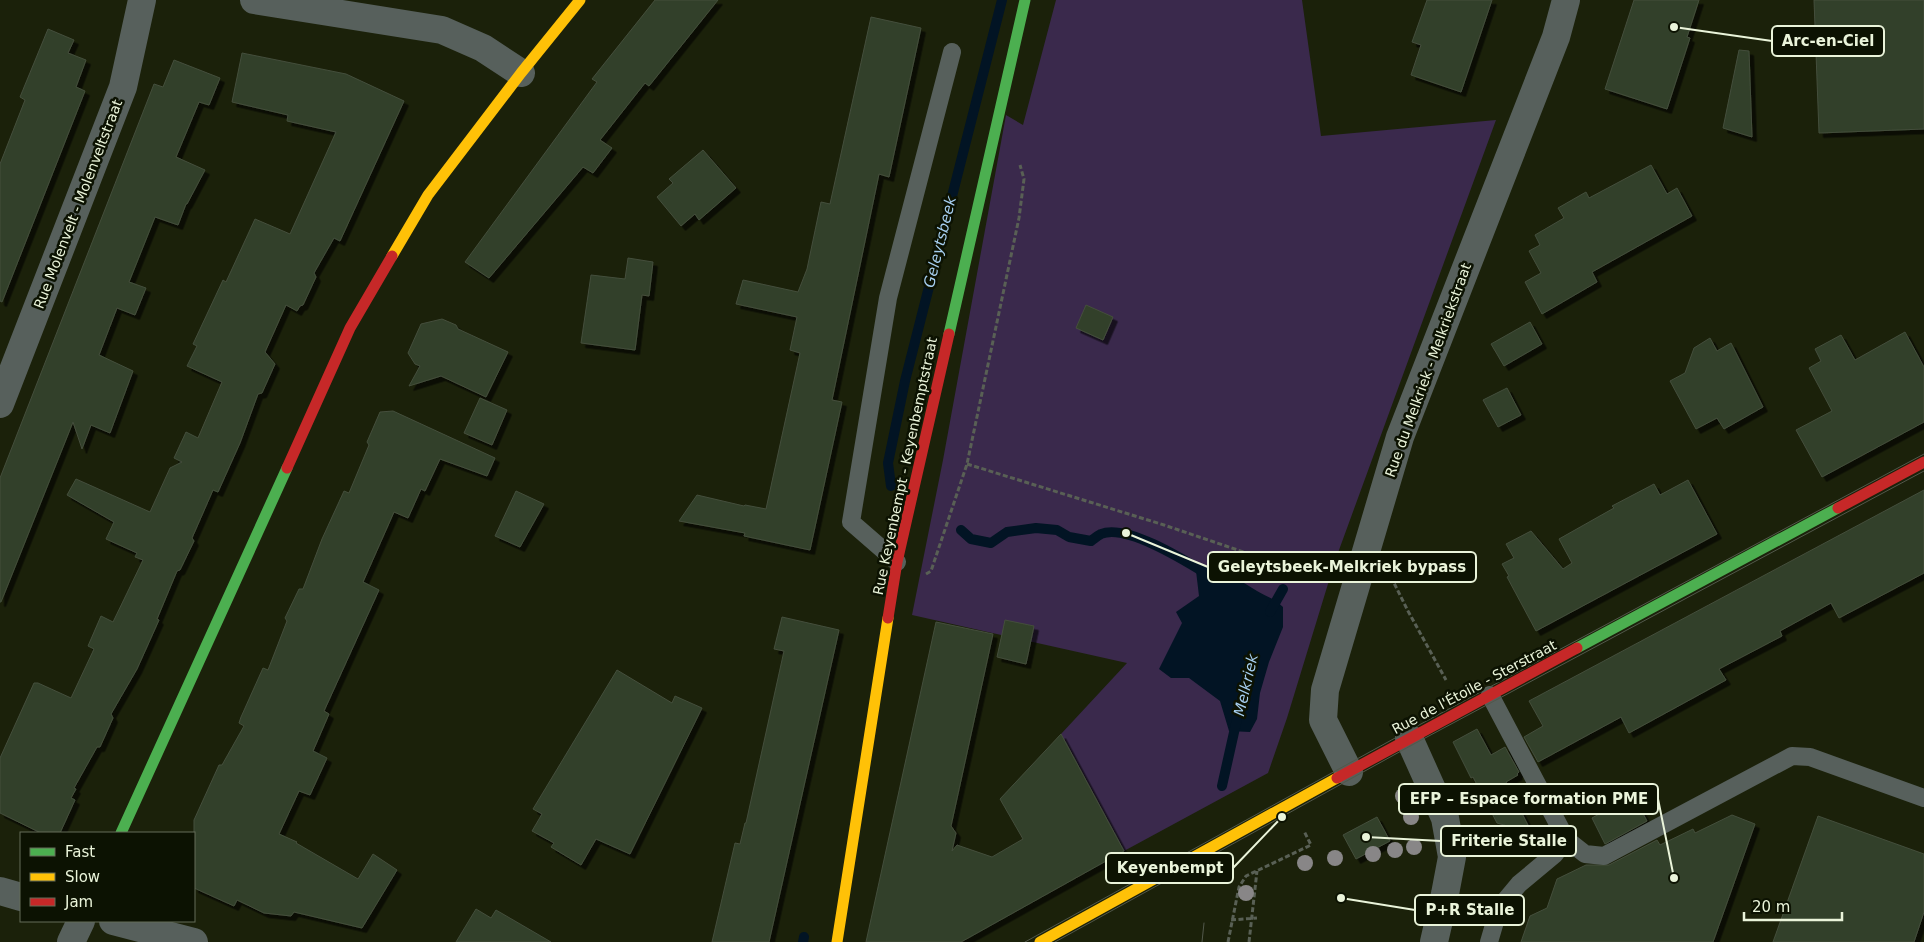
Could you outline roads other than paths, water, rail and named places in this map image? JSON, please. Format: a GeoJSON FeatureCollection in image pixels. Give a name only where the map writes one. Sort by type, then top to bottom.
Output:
{"type":"FeatureCollection","features":[{"type":"Feature","properties":{"kind":"street","name":"Rue Molenvelt - Molenveltstraat"},"geometry":{"type":"LineString","coordinates":[[0,404],[123,87],[142,0]]}},
{"type":"Feature","properties":{"kind":"street"},"geometry":{"type":"LineString","coordinates":[[254,0],[442,30],[483,48],[521,73]]}},
{"type":"Feature","properties":{"kind":"street"},"geometry":{"type":"LineString","coordinates":[[121,832],[350,328],[428,195],[521,73],[580,0]]}},
{"type":"Feature","properties":{"kind":"street","name":"Rue Keyenbempt - Keyenbemptstraat"},"geometry":{"type":"LineString","coordinates":[[837,942],[896,562],[1025,0]]}},
{"type":"Feature","properties":{"kind":"street","name":"Rue du Melkriek - Melkriekstraat"},"geometry":{"type":"LineString","coordinates":[[1349,772],[1323,720],[1325,690],[1400,437],[1556,37],[1566,0]]}},
{"type":"Feature","properties":{"kind":"street","name":"Rue de l'Étoile - Sterstraat"},"geometry":{"type":"LineString","coordinates":[[1040,942],[1409,738],[1924,462]]}},
{"type":"Feature","properties":{"kind":"street"},"geometry":{"type":"LineString","coordinates":[[1409,738],[1445,818],[1452,857],[1434,942]]}},
{"type":"Feature","properties":{"kind":"street"},"geometry":{"type":"LineString","coordinates":[[0,891],[20,897]]}},
{"type":"Feature","properties":{"kind":"street"},"geometry":{"type":"LineString","coordinates":[[71,942],[81,922]]}},
{"type":"Feature","properties":{"kind":"street"},"geometry":{"type":"LineString","coordinates":[[117,922],[194,942]]}},
{"type":"Feature","properties":{"kind":"lane"},"geometry":{"type":"LineString","coordinates":[[896,562],[851,522],[888,298],[952,52]]}},
{"type":"Feature","properties":{"kind":"lane"},"geometry":{"type":"LineString","coordinates":[[1490,695],[1566,840],[1585,854],[1604,856],[1792,756],[1810,758],[1924,798]]}},
{"type":"Feature","properties":{"kind":"lane"},"geometry":{"type":"LineString","coordinates":[[1489,942],[1500,908],[1519,884],[1554,854],[1566,840]]}},
{"type":"Feature","properties":{"kind":"water"},"geometry":{"type":"Polygon","coordinates":[[[1211,566],[1283,607],[1283,627],[1269,662],[1260,693],[1257,719],[1250,732],[1229,731],[1220,701],[1189,678],[1171,678],[1159,669],[1182,623],[1176,612],[1199,596],[1196,571],[1211,566]]]}},
{"type":"Feature","properties":{"kind":"waterway","name":"Geleytsbeek"},"geometry":{"type":"LineString","coordinates":[[891,486],[888,463],[905,381],[1002,0]]}},
{"type":"Feature","properties":{"kind":"waterway"},"geometry":{"type":"LineString","coordinates":[[961,530],[971,539],[991,543],[1007,532],[1036,528],[1057,530],[1069,537],[1091,541],[1101,534],[1112,532],[1126,534],[1158,546],[1212,577]]}},
{"type":"Feature","properties":{"kind":"waterway","name":"Melkriek"},"geometry":{"type":"LineString","coordinates":[[1270,612],[1283,589]]}},
{"type":"Feature","properties":{"kind":"waterway","name":"Melkriek"},"geometry":{"type":"LineString","coordinates":[[1222,786],[1237,719]]}},
{"type":"Feature","properties":{"kind":"waterway"},"geometry":{"type":"LineString","coordinates":[[803,942],[804,937]]}},
{"type":"Feature","properties":{"kind":"tram line"},"geometry":{"type":"LineString","coordinates":[[1025,942],[1406,732],[1924,454]]}},
{"type":"Feature","properties":{"kind":"tram line"},"geometry":{"type":"LineString","coordinates":[[1055,942],[1412,745],[1924,471]]}},
{"type":"Feature","properties":{"kind":"tram line"},"geometry":{"type":"LineString","coordinates":[[1202,942],[1204,923]]}},
{"type":"Feature","properties":{"kind":"place","name":"Arc-en-Ciel"},"geometry":{"type":"Point","coordinates":[1674,27]}},
{"type":"Feature","properties":{"kind":"place","name":"Geleytsbeek-Melkriek bypass"},"geometry":{"type":"Point","coordinates":[1126,533]}},
{"type":"Feature","properties":{"kind":"place","name":"Keyenbempt"},"geometry":{"type":"Point","coordinates":[1282,817]}},
{"type":"Feature","properties":{"kind":"place","name":"Friterie Stalle"},"geometry":{"type":"Point","coordinates":[1366,837]}},
{"type":"Feature","properties":{"kind":"place","name":"EFP – Espace formation PME"},"geometry":{"type":"Point","coordinates":[1674,878]}},
{"type":"Feature","properties":{"kind":"place","name":"P+R Stalle"},"geometry":{"type":"Point","coordinates":[1341,898]}}]}
